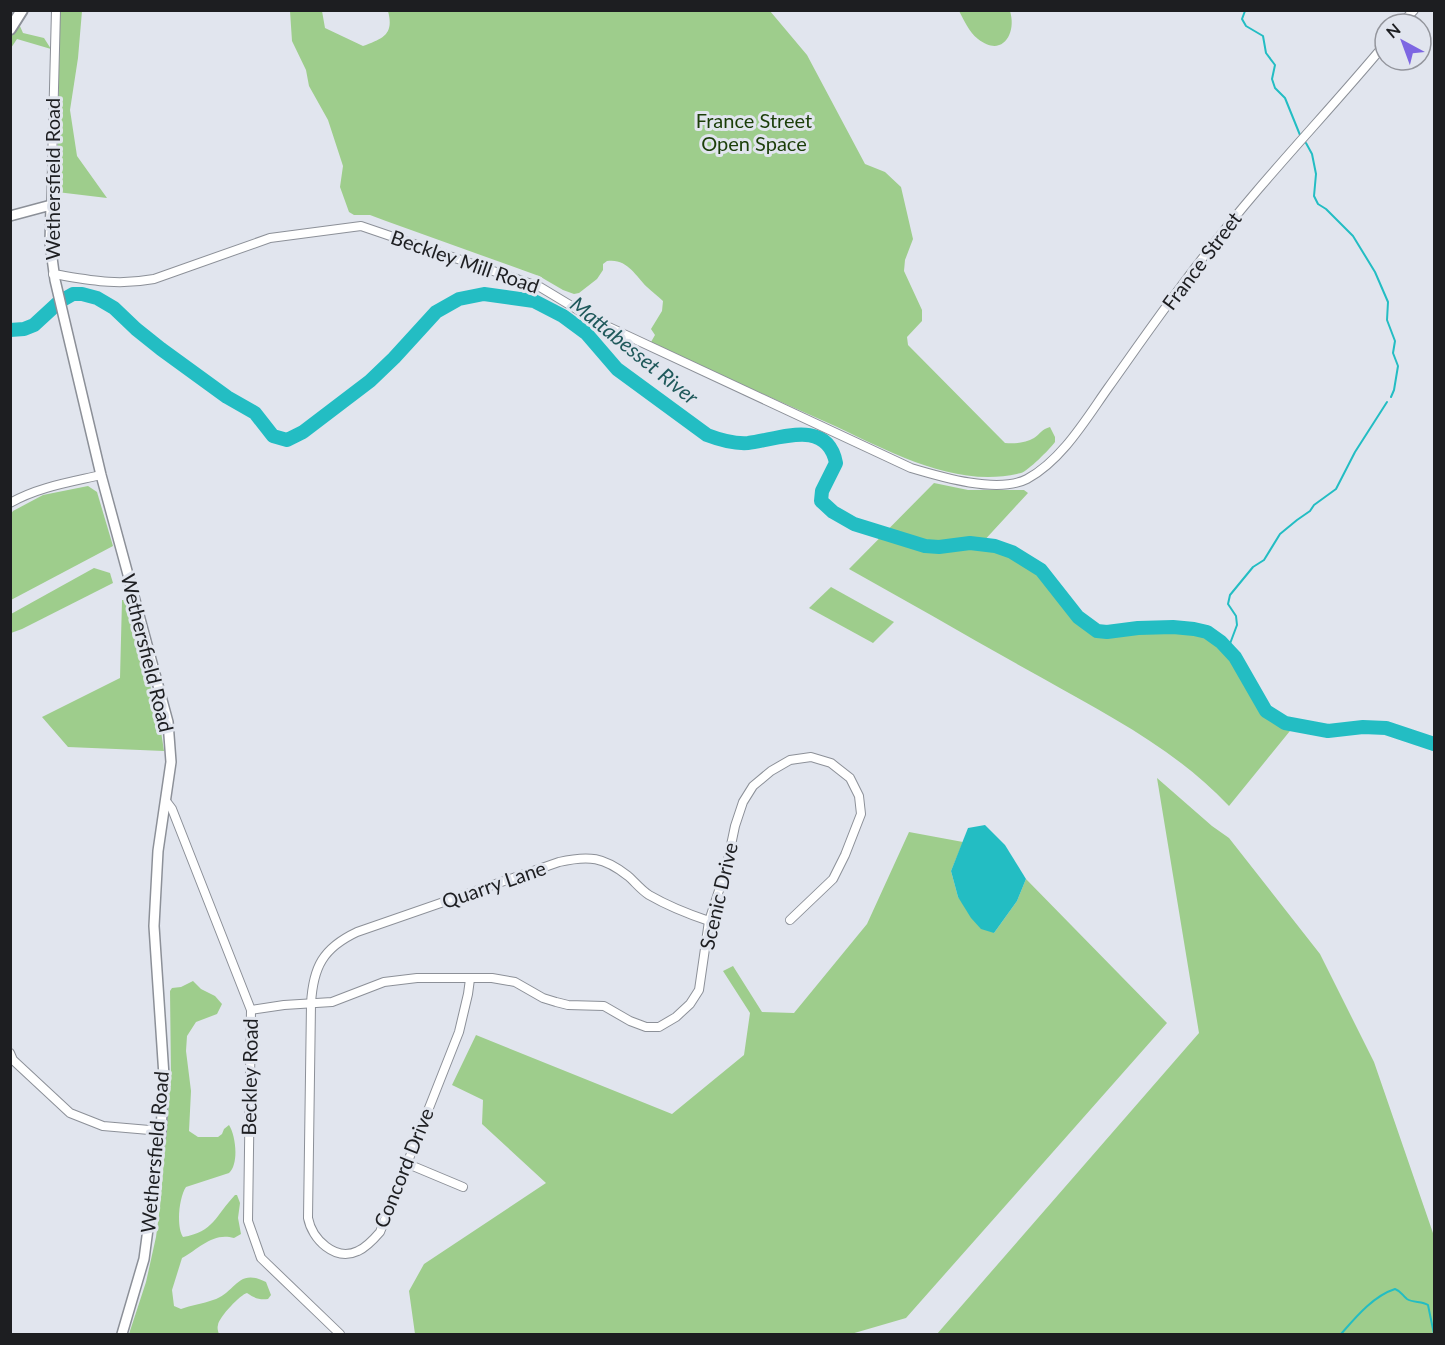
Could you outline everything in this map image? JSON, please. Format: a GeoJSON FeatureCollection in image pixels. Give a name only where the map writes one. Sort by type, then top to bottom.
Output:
{"type":"FeatureCollection","features":[{"type":"Feature","properties":{"kind":"main road"},"geometry":{"type":"LineString","coordinates":[[10,29],[22,10]]}},
{"type":"Feature","properties":{"kind":"street","name":"Wethersfield Road"},"geometry":{"type":"LineString","coordinates":[[56,10],[50,243],[53,274],[101,475],[168,722],[171,762],[158,851],[154,926],[164,1076],[161,1131],[144,1259],[122,1335]]}},
{"type":"Feature","properties":{"kind":"street","name":"France Street"},"geometry":{"type":"LineString","coordinates":[[1024,480],[1050,462],[1070,440],[1204,255],[1261,185],[1373,58]]}},
{"type":"Feature","properties":{"kind":"street"},"geometry":{"type":"LineString","coordinates":[[10,216],[51,205]]}},
{"type":"Feature","properties":{"kind":"street","name":"Beckley Mill Road"},"geometry":{"type":"LineString","coordinates":[[53,274],[111,283],[136,282],[154,279],[270,238],[361,226],[540,287],[598,322],[911,468],[959,482],[1004,484],[1024,480]]}},
{"type":"Feature","properties":{"kind":"street"},"geometry":{"type":"LineString","coordinates":[[10,503],[24,495],[43,489],[101,475]]}},
{"type":"Feature","properties":{"kind":"street","name":"Scenic Drive"},"geometry":{"type":"LineString","coordinates":[[251,1010],[332,1002],[384,982],[417,978],[502,979],[515,982],[543,998],[556,1002],[568,1005],[604,1006],[630,1021],[646,1027],[659,1027],[676,1017],[690,1004],[699,990],[709,921],[726,869],[735,826],[743,802],[753,786],[771,771],[790,760],[811,757],[831,763],[850,778],[859,796],[861,814],[833,879],[790,920]]}},
{"type":"Feature","properties":{"kind":"street","name":"Beckley Road"},"geometry":{"type":"LineString","coordinates":[[166,801],[172,809],[251,1010],[248,1221],[261,1257],[340,1335]]}},
{"type":"Feature","properties":{"kind":"street","name":"Quarry Lane"},"geometry":{"type":"LineString","coordinates":[[311,1004],[316,970],[331,947],[343,939],[357,932],[559,862],[577,858],[596,858],[609,863],[646,893],[709,921]]}},
{"type":"Feature","properties":{"kind":"street","name":"Concord Drive"},"geometry":{"type":"LineString","coordinates":[[311,1004],[308,1218],[310,1229],[317,1240],[337,1252],[350,1254],[369,1244],[380,1232],[459,1032],[470,979]]}},
{"type":"Feature","properties":{"kind":"street"},"geometry":{"type":"LineString","coordinates":[[10,1053],[14,1060],[70,1113],[103,1126],[161,1131]]}},
{"type":"Feature","properties":{"kind":"street"},"geometry":{"type":"LineString","coordinates":[[408,1164],[463,1187]]}},
{"type":"Feature","properties":{"kind":"green space"},"geometry":{"type":"Polygon","coordinates":[[[60,11],[82,11],[70,110],[77,156],[107,198],[57,192],[60,11]]]}},
{"type":"Feature","properties":{"kind":"green space","name":"France Street Open Space"},"geometry":{"type":"Polygon","coordinates":[[[290,11],[322,11],[325,28],[363,46],[386,34],[390,25],[388,11],[770,11],[807,55],[865,164],[885,172],[901,187],[913,239],[905,260],[904,271],[922,310],[922,321],[907,337],[908,345],[1005,443],[1027,441],[1050,427],[1055,442],[1034,464],[1021,473],[996,477],[971,476],[921,464],[872,444],[651,342],[655,335],[651,329],[662,311],[663,301],[630,268],[620,262],[607,261],[603,264],[603,270],[597,279],[579,293],[574,294],[539,276],[370,215],[354,215],[349,212],[340,187],[343,166],[328,120],[309,86],[306,70],[292,41],[290,11]]]}},
{"type":"Feature","properties":{"kind":"green space"},"geometry":{"type":"Polygon","coordinates":[[[959,11],[1010,11],[1011,28],[1006,41],[994,46],[978,39],[967,26],[959,11]]]}},
{"type":"Feature","properties":{"kind":"green space"},"geometry":{"type":"Polygon","coordinates":[[[19,24],[23,33],[44,38],[51,49],[17,39],[11,48],[11,35],[19,24]]]}},
{"type":"Feature","properties":{"kind":"green space"},"geometry":{"type":"Polygon","coordinates":[[[934,483],[968,490],[1024,490],[1028,493],[981,544],[1008,551],[1039,568],[1075,615],[1089,627],[1105,632],[1163,626],[1189,627],[1212,635],[1222,642],[1239,664],[1260,702],[1269,713],[1280,721],[1294,726],[1229,806],[1187,767],[1141,735],[849,569],[934,483]]]}},
{"type":"Feature","properties":{"kind":"green space"},"geometry":{"type":"Polygon","coordinates":[[[88,486],[97,492],[113,546],[11,600],[11,514],[13,511],[43,495],[88,486]]]}},
{"type":"Feature","properties":{"kind":"green space"},"geometry":{"type":"Polygon","coordinates":[[[94,568],[110,573],[113,583],[11,633],[11,614],[94,568]]]}},
{"type":"Feature","properties":{"kind":"green space"},"geometry":{"type":"Polygon","coordinates":[[[831,587],[894,622],[873,643],[809,608],[831,587]]]}},
{"type":"Feature","properties":{"kind":"green space"},"geometry":{"type":"Polygon","coordinates":[[[122,600],[129,600],[160,725],[164,751],[68,747],[42,717],[120,678],[122,600]]]}},
{"type":"Feature","properties":{"kind":"green space"},"geometry":{"type":"Polygon","coordinates":[[[1157,778],[1229,838],[1320,954],[1374,1062],[1434,1236],[1434,1334],[937,1334],[1199,1033],[1157,778]]]}},
{"type":"Feature","properties":{"kind":"green space"},"geometry":{"type":"Polygon","coordinates":[[[909,832],[963,842],[951,871],[958,897],[994,933],[1017,901],[1026,879],[1167,1023],[906,1318],[851,1334],[415,1334],[409,1291],[424,1264],[546,1183],[482,1124],[483,1100],[452,1085],[476,1035],[672,1114],[744,1055],[750,1013],[723,971],[733,966],[762,1012],[794,1013],[867,924],[909,832]]]}},
{"type":"Feature","properties":{"kind":"green space"},"geometry":{"type":"Polygon","coordinates":[[[193,981],[201,989],[215,996],[222,1004],[217,1014],[196,1022],[187,1036],[186,1051],[191,1091],[189,1131],[198,1137],[218,1137],[229,1125],[235,1143],[235,1157],[229,1173],[186,1187],[180,1205],[181,1232],[183,1237],[193,1235],[208,1227],[237,1195],[240,1203],[238,1218],[241,1234],[234,1238],[213,1239],[182,1258],[172,1290],[174,1306],[181,1309],[213,1300],[221,1297],[243,1279],[249,1278],[266,1282],[271,1295],[268,1299],[254,1297],[247,1293],[240,1297],[219,1321],[219,1334],[129,1334],[146,1282],[160,1207],[171,1076],[170,991],[172,988],[181,987],[193,981]]]}},
{"type":"Feature","properties":{"kind":"water"},"geometry":{"type":"Polygon","coordinates":[[[985,825],[1005,845],[1026,879],[1017,901],[994,933],[981,929],[971,918],[958,897],[951,871],[968,828],[985,825]]]}},
{"type":"Feature","properties":{"kind":"waterway"},"geometry":{"type":"LineString","coordinates":[[1254,10],[1245,11],[1242,19],[1246,26],[1263,36],[1266,53],[1275,65],[1272,79],[1275,88],[1285,98],[1300,135]]}},
{"type":"Feature","properties":{"kind":"waterway"},"geometry":{"type":"LineString","coordinates":[[1306,143],[1312,154],[1316,174],[1314,196],[1318,204],[1353,236],[1375,272],[1388,302],[1387,320],[1395,341],[1393,353],[1398,366],[1391,397]]}},
{"type":"Feature","properties":{"kind":"waterway","name":"Mattabesset River"},"geometry":{"type":"LineString","coordinates":[[10,330],[24,329],[34,325],[59,302],[73,294],[97,298],[114,308],[161,349],[227,397],[255,413],[273,436],[287,440],[303,432],[370,381],[436,312],[459,299],[484,294],[534,301],[563,316],[586,333],[617,369],[707,435],[742,443],[800,435],[823,440],[831,449],[836,463],[822,491],[821,501],[833,512],[854,524],[925,546],[939,547],[970,543],[995,546],[1012,552],[1041,570],[1078,617],[1097,631],[1173,627],[1207,632],[1221,642],[1235,657],[1266,711],[1285,723],[1328,731],[1363,727],[1386,728],[1434,744]]}},
{"type":"Feature","properties":{"kind":"waterway"},"geometry":{"type":"LineString","coordinates":[[1228,649],[1237,625],[1236,616],[1228,604],[1230,595],[1253,567],[1264,560],[1280,534],[1336,489],[1355,452],[1387,402]]}},
{"type":"Feature","properties":{"kind":"waterway"},"geometry":{"type":"LineString","coordinates":[[1341,1334],[1372,1302],[1395,1289],[1409,1300],[1428,1305],[1434,1334]]}}]}
